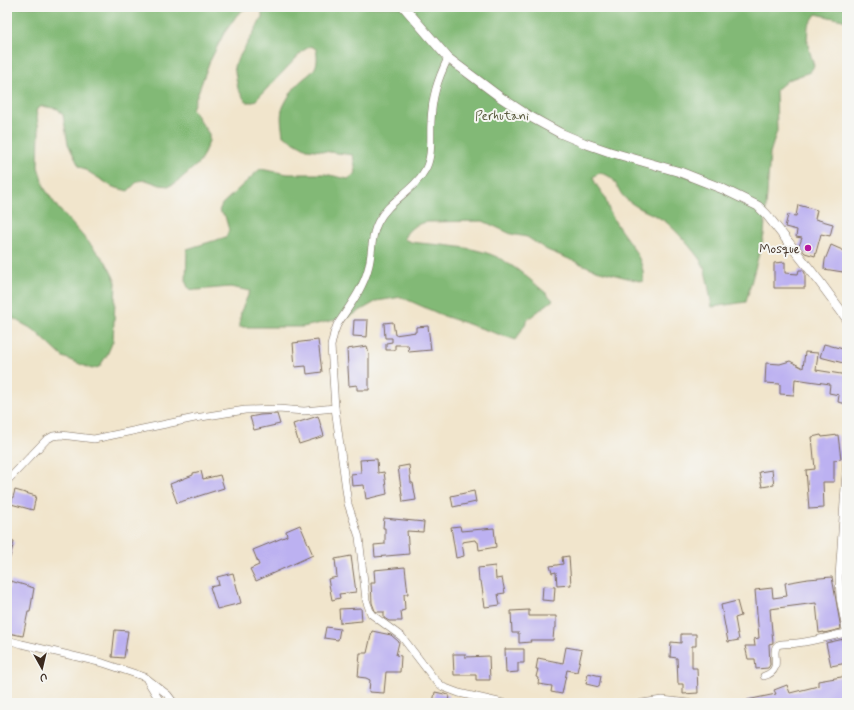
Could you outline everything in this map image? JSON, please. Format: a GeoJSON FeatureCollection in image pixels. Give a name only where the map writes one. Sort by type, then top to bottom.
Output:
{"type":"FeatureCollection","features":[{"type":"Feature","properties":{"kind":"street"},"geometry":{"type":"LineString","coordinates":[[404,7],[448,58],[500,97],[529,116],[560,133],[610,152],[680,172],[723,189],[758,206],[767,215],[810,269],[847,319]]}},
{"type":"Feature","properties":{"kind":"street"},"geometry":{"type":"LineString","coordinates":[[448,58],[434,89],[430,122],[431,142],[429,160],[425,170],[407,192],[382,214],[378,221],[374,230],[368,269],[360,287],[337,325],[334,333],[331,346],[335,408],[348,504],[359,537],[366,600],[371,614],[402,637],[435,680],[444,687],[459,693],[503,703]]}},
{"type":"Feature","properties":{"kind":"street"},"geometry":{"type":"LineString","coordinates":[[7,481],[46,440],[53,436],[61,435],[94,439],[194,418],[245,410],[278,409],[304,411],[335,408]]}},
{"type":"Feature","properties":{"kind":"street"},"geometry":{"type":"LineString","coordinates":[[764,676],[769,674],[774,668],[776,659],[775,651],[779,645],[797,644],[847,634],[840,598],[839,577],[847,457]]}},
{"type":"Feature","properties":{"kind":"street"},"geometry":{"type":"LineString","coordinates":[[7,640],[103,663],[145,677],[168,695],[174,703]]}},
{"type":"Feature","properties":{"kind":"street"},"geometry":{"type":"LineString","coordinates":[[145,677],[161,703]]}},
{"type":"Feature","properties":{"kind":"street"},"geometry":{"type":"LineString","coordinates":[[642,703],[662,700],[688,703]]}},
{"type":"Feature","properties":{"kind":"green space"},"geometry":{"type":"Polygon","coordinates":[[[7,7],[251,7],[243,10],[237,15],[223,35],[209,63],[192,109],[209,134],[209,141],[200,162],[176,183],[169,186],[160,185],[146,180],[138,181],[128,191],[113,187],[79,166],[68,144],[63,115],[58,109],[42,106],[36,110],[39,131],[38,167],[45,189],[58,208],[106,262],[116,282],[113,341],[107,355],[99,367],[92,369],[63,357],[34,330],[7,315],[7,7]]]}},
{"type":"Feature","properties":{"kind":"green space","name":"Perhutani"},"geometry":{"type":"Polygon","coordinates":[[[259,7],[847,7],[847,21],[816,14],[808,26],[807,42],[814,66],[810,72],[788,80],[776,90],[777,131],[770,153],[764,235],[746,302],[712,307],[703,265],[691,248],[667,223],[631,203],[620,192],[610,177],[599,173],[593,177],[596,185],[604,196],[609,211],[616,224],[638,256],[643,273],[643,282],[596,270],[547,250],[527,237],[511,234],[483,221],[427,222],[419,224],[407,232],[404,239],[411,242],[460,247],[496,256],[522,273],[547,294],[553,300],[528,319],[516,340],[444,316],[401,297],[377,301],[349,317],[303,327],[239,327],[241,311],[250,291],[230,287],[197,290],[189,289],[186,283],[187,249],[226,237],[229,230],[225,216],[219,211],[222,204],[260,169],[288,174],[325,174],[348,179],[356,173],[353,155],[307,149],[283,136],[281,120],[282,109],[294,88],[315,68],[317,63],[316,49],[311,46],[304,50],[254,102],[246,102],[238,89],[234,66],[262,18],[262,10],[259,7]]]}},
{"type":"Feature","properties":{"kind":"building"},"geometry":{"type":"Polygon","coordinates":[[[798,205],[817,210],[815,219],[833,224],[830,236],[821,234],[815,256],[805,253],[799,246],[802,238],[796,237],[797,230],[785,227],[788,215],[796,216],[798,205]]]}},
{"type":"Feature","properties":{"kind":"building"},"geometry":{"type":"Polygon","coordinates":[[[831,245],[847,252],[843,272],[824,269],[825,260],[831,245]]]}},
{"type":"Feature","properties":{"kind":"building"},"geometry":{"type":"Polygon","coordinates":[[[785,262],[785,273],[798,274],[799,270],[803,270],[805,273],[805,288],[774,288],[774,263],[785,262]]]}},
{"type":"Feature","properties":{"kind":"building"},"geometry":{"type":"Polygon","coordinates":[[[354,320],[368,320],[367,337],[353,336],[354,320]]]}},
{"type":"Feature","properties":{"kind":"building"},"geometry":{"type":"Polygon","coordinates":[[[393,322],[395,335],[416,332],[416,327],[428,326],[431,350],[409,352],[408,345],[395,345],[395,350],[386,350],[386,343],[392,342],[392,338],[385,338],[384,323],[393,322]]]}},
{"type":"Feature","properties":{"kind":"building"},"geometry":{"type":"Polygon","coordinates":[[[318,340],[322,372],[307,374],[306,366],[295,367],[293,343],[318,340]]]}},
{"type":"Feature","properties":{"kind":"building"},"geometry":{"type":"Polygon","coordinates":[[[824,344],[847,350],[847,364],[820,357],[824,344]]]}},
{"type":"Feature","properties":{"kind":"building"},"geometry":{"type":"Polygon","coordinates":[[[367,346],[369,355],[369,390],[357,390],[357,385],[349,386],[347,349],[367,346]]]}},
{"type":"Feature","properties":{"kind":"building"},"geometry":{"type":"Polygon","coordinates":[[[805,352],[818,353],[816,370],[847,375],[847,404],[838,402],[839,395],[829,393],[830,384],[795,379],[794,395],[780,394],[780,384],[765,383],[766,363],[780,364],[790,361],[803,368],[805,352]]]}},
{"type":"Feature","properties":{"kind":"building"},"geometry":{"type":"Polygon","coordinates":[[[277,414],[280,424],[254,430],[250,417],[277,414]]]}},
{"type":"Feature","properties":{"kind":"building"},"geometry":{"type":"Polygon","coordinates":[[[318,416],[324,436],[299,444],[293,424],[318,416]]]}},
{"type":"Feature","properties":{"kind":"building"},"geometry":{"type":"Polygon","coordinates":[[[821,435],[822,437],[838,435],[841,459],[834,460],[834,482],[823,482],[824,508],[809,509],[806,470],[815,469],[812,437],[821,435]]]}},
{"type":"Feature","properties":{"kind":"building"},"geometry":{"type":"Polygon","coordinates":[[[377,459],[378,473],[384,472],[387,494],[366,499],[364,485],[352,486],[351,474],[361,473],[360,460],[377,459]]]}},
{"type":"Feature","properties":{"kind":"building"},"geometry":{"type":"Polygon","coordinates":[[[409,465],[411,483],[413,483],[416,500],[403,502],[398,467],[409,465]]]}},
{"type":"Feature","properties":{"kind":"building"},"geometry":{"type":"Polygon","coordinates":[[[772,470],[774,485],[762,487],[759,472],[772,470]]]}},
{"type":"Feature","properties":{"kind":"building"},"geometry":{"type":"Polygon","coordinates":[[[201,471],[203,479],[220,475],[224,488],[177,503],[170,484],[193,475],[193,473],[201,471]]]}},
{"type":"Feature","properties":{"kind":"building"},"geometry":{"type":"Polygon","coordinates":[[[15,490],[36,496],[33,510],[11,504],[15,490]]]}},
{"type":"Feature","properties":{"kind":"building"},"geometry":{"type":"Polygon","coordinates":[[[474,491],[476,502],[453,507],[451,496],[474,491]]]}},
{"type":"Feature","properties":{"kind":"building"},"geometry":{"type":"Polygon","coordinates":[[[384,518],[424,522],[423,532],[407,531],[409,554],[375,557],[374,545],[385,544],[385,528],[383,528],[384,518]]]}},
{"type":"Feature","properties":{"kind":"building"},"geometry":{"type":"Polygon","coordinates":[[[300,525],[313,555],[256,581],[250,569],[259,565],[253,550],[287,536],[286,531],[300,525]]]}},
{"type":"Feature","properties":{"kind":"building"},"geometry":{"type":"Polygon","coordinates":[[[460,526],[461,531],[494,528],[496,547],[479,550],[478,542],[475,540],[462,542],[464,556],[456,558],[451,527],[460,526]]]}},
{"type":"Feature","properties":{"kind":"building"},"geometry":{"type":"Polygon","coordinates":[[[7,540],[14,542],[9,561],[7,561],[7,540]]]}},
{"type":"Feature","properties":{"kind":"building"},"geometry":{"type":"Polygon","coordinates":[[[351,556],[356,592],[339,594],[340,598],[332,600],[328,579],[337,577],[335,559],[351,556]]]}},
{"type":"Feature","properties":{"kind":"building"},"geometry":{"type":"Polygon","coordinates":[[[569,556],[571,585],[557,586],[556,572],[552,573],[550,566],[563,564],[562,557],[569,556]]]}},
{"type":"Feature","properties":{"kind":"building"},"geometry":{"type":"Polygon","coordinates":[[[495,566],[496,579],[502,578],[505,593],[498,594],[500,605],[485,607],[481,581],[479,581],[478,568],[495,566]]]}},
{"type":"Feature","properties":{"kind":"building"},"geometry":{"type":"Polygon","coordinates":[[[405,567],[408,594],[404,594],[405,610],[401,611],[402,621],[389,621],[384,618],[384,612],[375,611],[372,603],[371,583],[375,583],[374,570],[405,567]]]}},
{"type":"Feature","properties":{"kind":"building"},"geometry":{"type":"Polygon","coordinates":[[[233,573],[241,603],[217,609],[210,587],[219,585],[217,577],[233,573]]]}},
{"type":"Feature","properties":{"kind":"building"},"geometry":{"type":"Polygon","coordinates":[[[832,577],[841,629],[819,633],[816,603],[770,609],[773,643],[769,644],[770,665],[768,668],[756,669],[755,659],[748,659],[745,646],[755,646],[754,639],[759,638],[755,590],[772,588],[773,598],[787,596],[785,583],[832,577]]]}},
{"type":"Feature","properties":{"kind":"building"},"geometry":{"type":"Polygon","coordinates":[[[11,581],[34,588],[30,612],[28,612],[23,636],[8,633],[10,624],[7,623],[7,593],[11,581]]]}},
{"type":"Feature","properties":{"kind":"building"},"geometry":{"type":"Polygon","coordinates":[[[543,586],[555,587],[554,601],[542,600],[543,586]]]}},
{"type":"Feature","properties":{"kind":"building"},"geometry":{"type":"Polygon","coordinates":[[[737,601],[741,616],[735,618],[739,640],[728,642],[721,605],[737,601]]]}},
{"type":"Feature","properties":{"kind":"building"},"geometry":{"type":"Polygon","coordinates":[[[361,608],[362,621],[340,623],[339,609],[361,608]]]}},
{"type":"Feature","properties":{"kind":"building"},"geometry":{"type":"Polygon","coordinates":[[[529,610],[529,616],[556,616],[556,628],[554,628],[553,640],[530,640],[531,642],[519,643],[519,633],[512,633],[511,611],[529,610]]]}},
{"type":"Feature","properties":{"kind":"building"},"geometry":{"type":"Polygon","coordinates":[[[326,627],[340,629],[338,640],[324,638],[326,627]]]}},
{"type":"Feature","properties":{"kind":"building"},"geometry":{"type":"Polygon","coordinates":[[[115,630],[128,631],[124,658],[112,657],[115,630]]]}},
{"type":"Feature","properties":{"kind":"building"},"geometry":{"type":"Polygon","coordinates":[[[372,631],[391,635],[399,642],[396,655],[401,656],[400,672],[386,672],[384,693],[369,692],[370,680],[358,677],[360,653],[367,653],[372,631]]]}},
{"type":"Feature","properties":{"kind":"building"},"geometry":{"type":"Polygon","coordinates":[[[681,634],[696,634],[696,646],[692,646],[692,668],[697,668],[698,693],[683,694],[683,684],[678,684],[677,658],[670,657],[671,642],[681,643],[681,634]]]}},
{"type":"Feature","properties":{"kind":"building"},"geometry":{"type":"Polygon","coordinates":[[[844,639],[847,640],[847,663],[831,666],[826,643],[844,639]]]}},
{"type":"Feature","properties":{"kind":"building"},"geometry":{"type":"Polygon","coordinates":[[[566,647],[582,650],[577,672],[567,670],[562,694],[551,692],[552,686],[538,684],[539,678],[536,677],[538,669],[536,669],[538,658],[563,663],[566,647]]]}},
{"type":"Feature","properties":{"kind":"building"},"geometry":{"type":"Polygon","coordinates":[[[505,649],[524,649],[524,663],[518,663],[518,672],[506,673],[505,649]]]}},
{"type":"Feature","properties":{"kind":"building"},"geometry":{"type":"Polygon","coordinates":[[[453,654],[465,654],[465,657],[489,656],[490,680],[476,680],[476,675],[454,675],[453,654]]]}},
{"type":"Feature","properties":{"kind":"building"},"geometry":{"type":"Polygon","coordinates":[[[588,673],[601,676],[599,687],[586,684],[588,673]]]}},
{"type":"Feature","properties":{"kind":"building"},"geometry":{"type":"Polygon","coordinates":[[[847,676],[847,703],[747,703],[747,700],[776,694],[774,690],[787,685],[790,693],[818,686],[818,681],[847,676]]]}},
{"type":"Feature","properties":{"kind":"building"},"geometry":{"type":"Polygon","coordinates":[[[435,692],[449,695],[448,703],[433,703],[435,692]]]}},
{"type":"Feature","properties":{"kind":"place","name":"Mosque"},"geometry":{"type":"Point","coordinates":[808,248]}}]}
